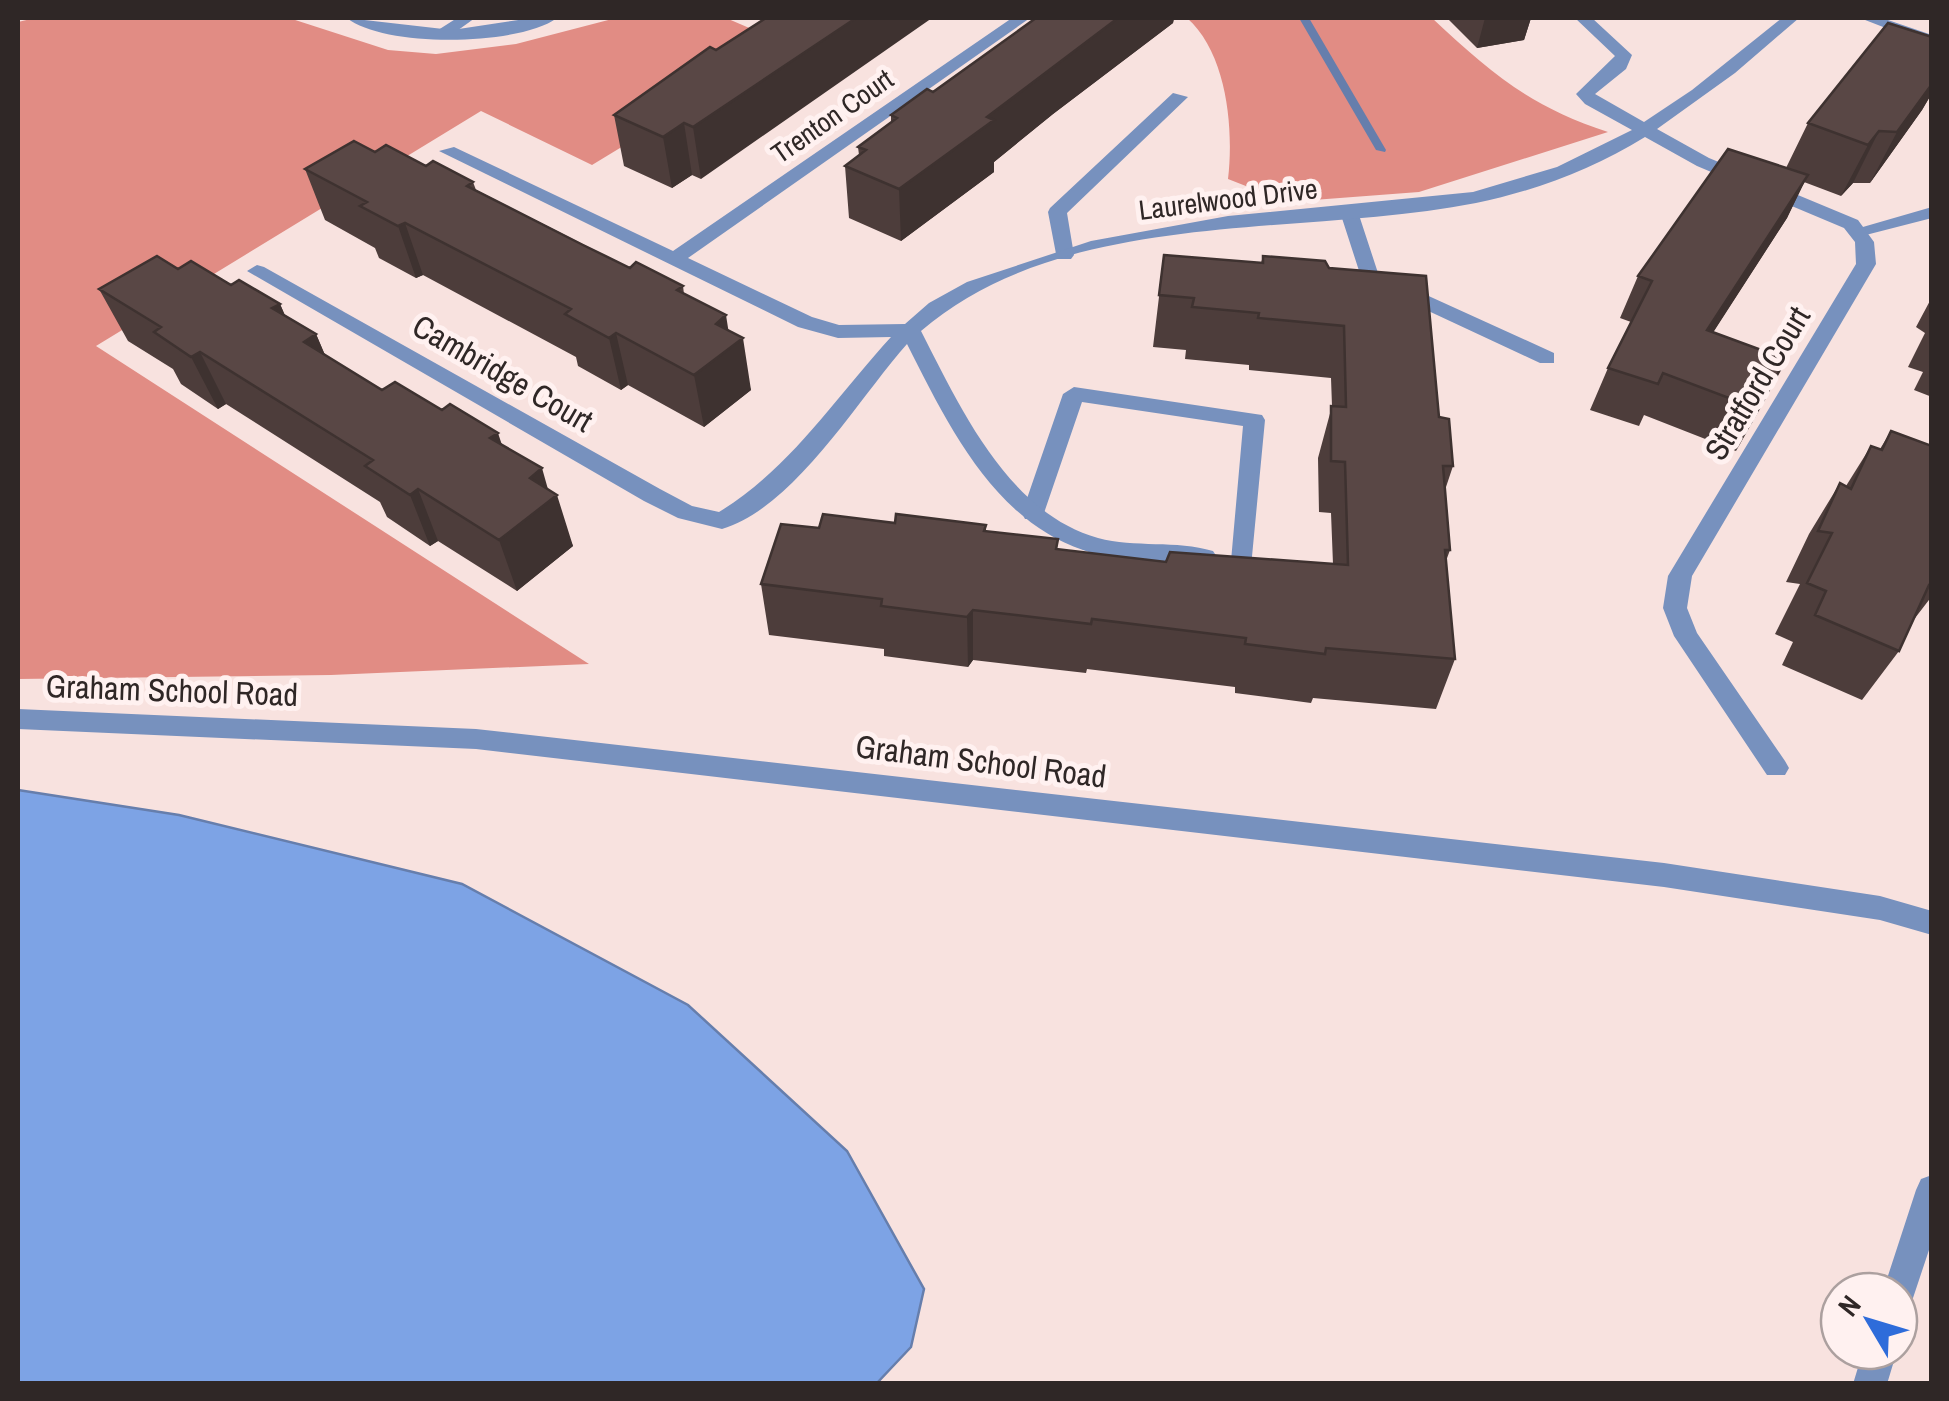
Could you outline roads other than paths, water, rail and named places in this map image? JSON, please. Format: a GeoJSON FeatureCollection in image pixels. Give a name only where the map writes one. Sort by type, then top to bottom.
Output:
{"type":"FeatureCollection","features":[{"type":"Feature","properties":{"kind":"street"},"geometry":{"type":"LineString","coordinates":[[356,18],[441,34],[487,33],[549,18]]}},
{"type":"Feature","properties":{"kind":"street"},"geometry":{"type":"LineString","coordinates":[[441,34],[467,18]]}},
{"type":"Feature","properties":{"kind":"street","name":"Trenton Court"},"geometry":{"type":"LineString","coordinates":[[674,260],[1022,18]]}},
{"type":"Feature","properties":{"kind":"street"},"geometry":{"type":"LineString","coordinates":[[1583,18],[1624,55],[1585,94],[1703,162],[1858,231],[1932,212]]}},
{"type":"Feature","properties":{"kind":"street","name":"Laurelwood Drive"},"geometry":{"type":"LineString","coordinates":[[722,521],[749,508],[772,489],[910,330],[970,287],[1064,255],[1189,228],[1462,198],[1521,186],[1649,131],[1714,84],[1792,18]]}},
{"type":"Feature","properties":{"kind":"street"},"geometry":{"type":"LineString","coordinates":[[1868,18],[1932,41]]}},
{"type":"Feature","properties":{"kind":"street"},"geometry":{"type":"LineString","coordinates":[[1064,255],[1058,212],[1179,98]]}},
{"type":"Feature","properties":{"kind":"street"},"geometry":{"type":"LineString","coordinates":[[448,151],[821,327],[838,332],[910,330],[962,431],[1034,513],[1054,529],[1090,544],[1243,561],[1254,420],[1074,394],[1034,513]]}},
{"type":"Feature","properties":{"kind":"street"},"geometry":{"type":"LineString","coordinates":[[1349,212],[1369,276],[1547,358]]}},
{"type":"Feature","properties":{"kind":"street","name":"Stratford Court"},"geometry":{"type":"LineString","coordinates":[[1776,768],[1705,668],[1675,608],[1680,576],[1866,264],[1868,250],[1858,231]]}},
{"type":"Feature","properties":{"kind":"street","name":"Cambridge Court"},"geometry":{"type":"LineString","coordinates":[[256,271],[652,495],[686,512],[722,521]]}},
{"type":"Feature","properties":{"kind":"street","name":"Graham School Road"},"geometry":{"type":"LineString","coordinates":[[18,719],[476,739],[1664,875],[1880,908],[1932,922]]}},
{"type":"Feature","properties":{"kind":"street"},"geometry":{"type":"LineString","coordinates":[[1906,1271],[1932,1190]]}},
{"type":"Feature","properties":{"kind":"water"},"geometry":{"type":"Polygon","coordinates":[[[18,790],[179,815],[462,884],[688,1005],[847,1151],[924,1289],[911,1347],[876,1384],[18,1382],[18,790]]]}},
{"type":"Feature","properties":{"kind":"waterway"},"geometry":{"type":"LineString","coordinates":[[1304,18],[1381,150]]}}]}
